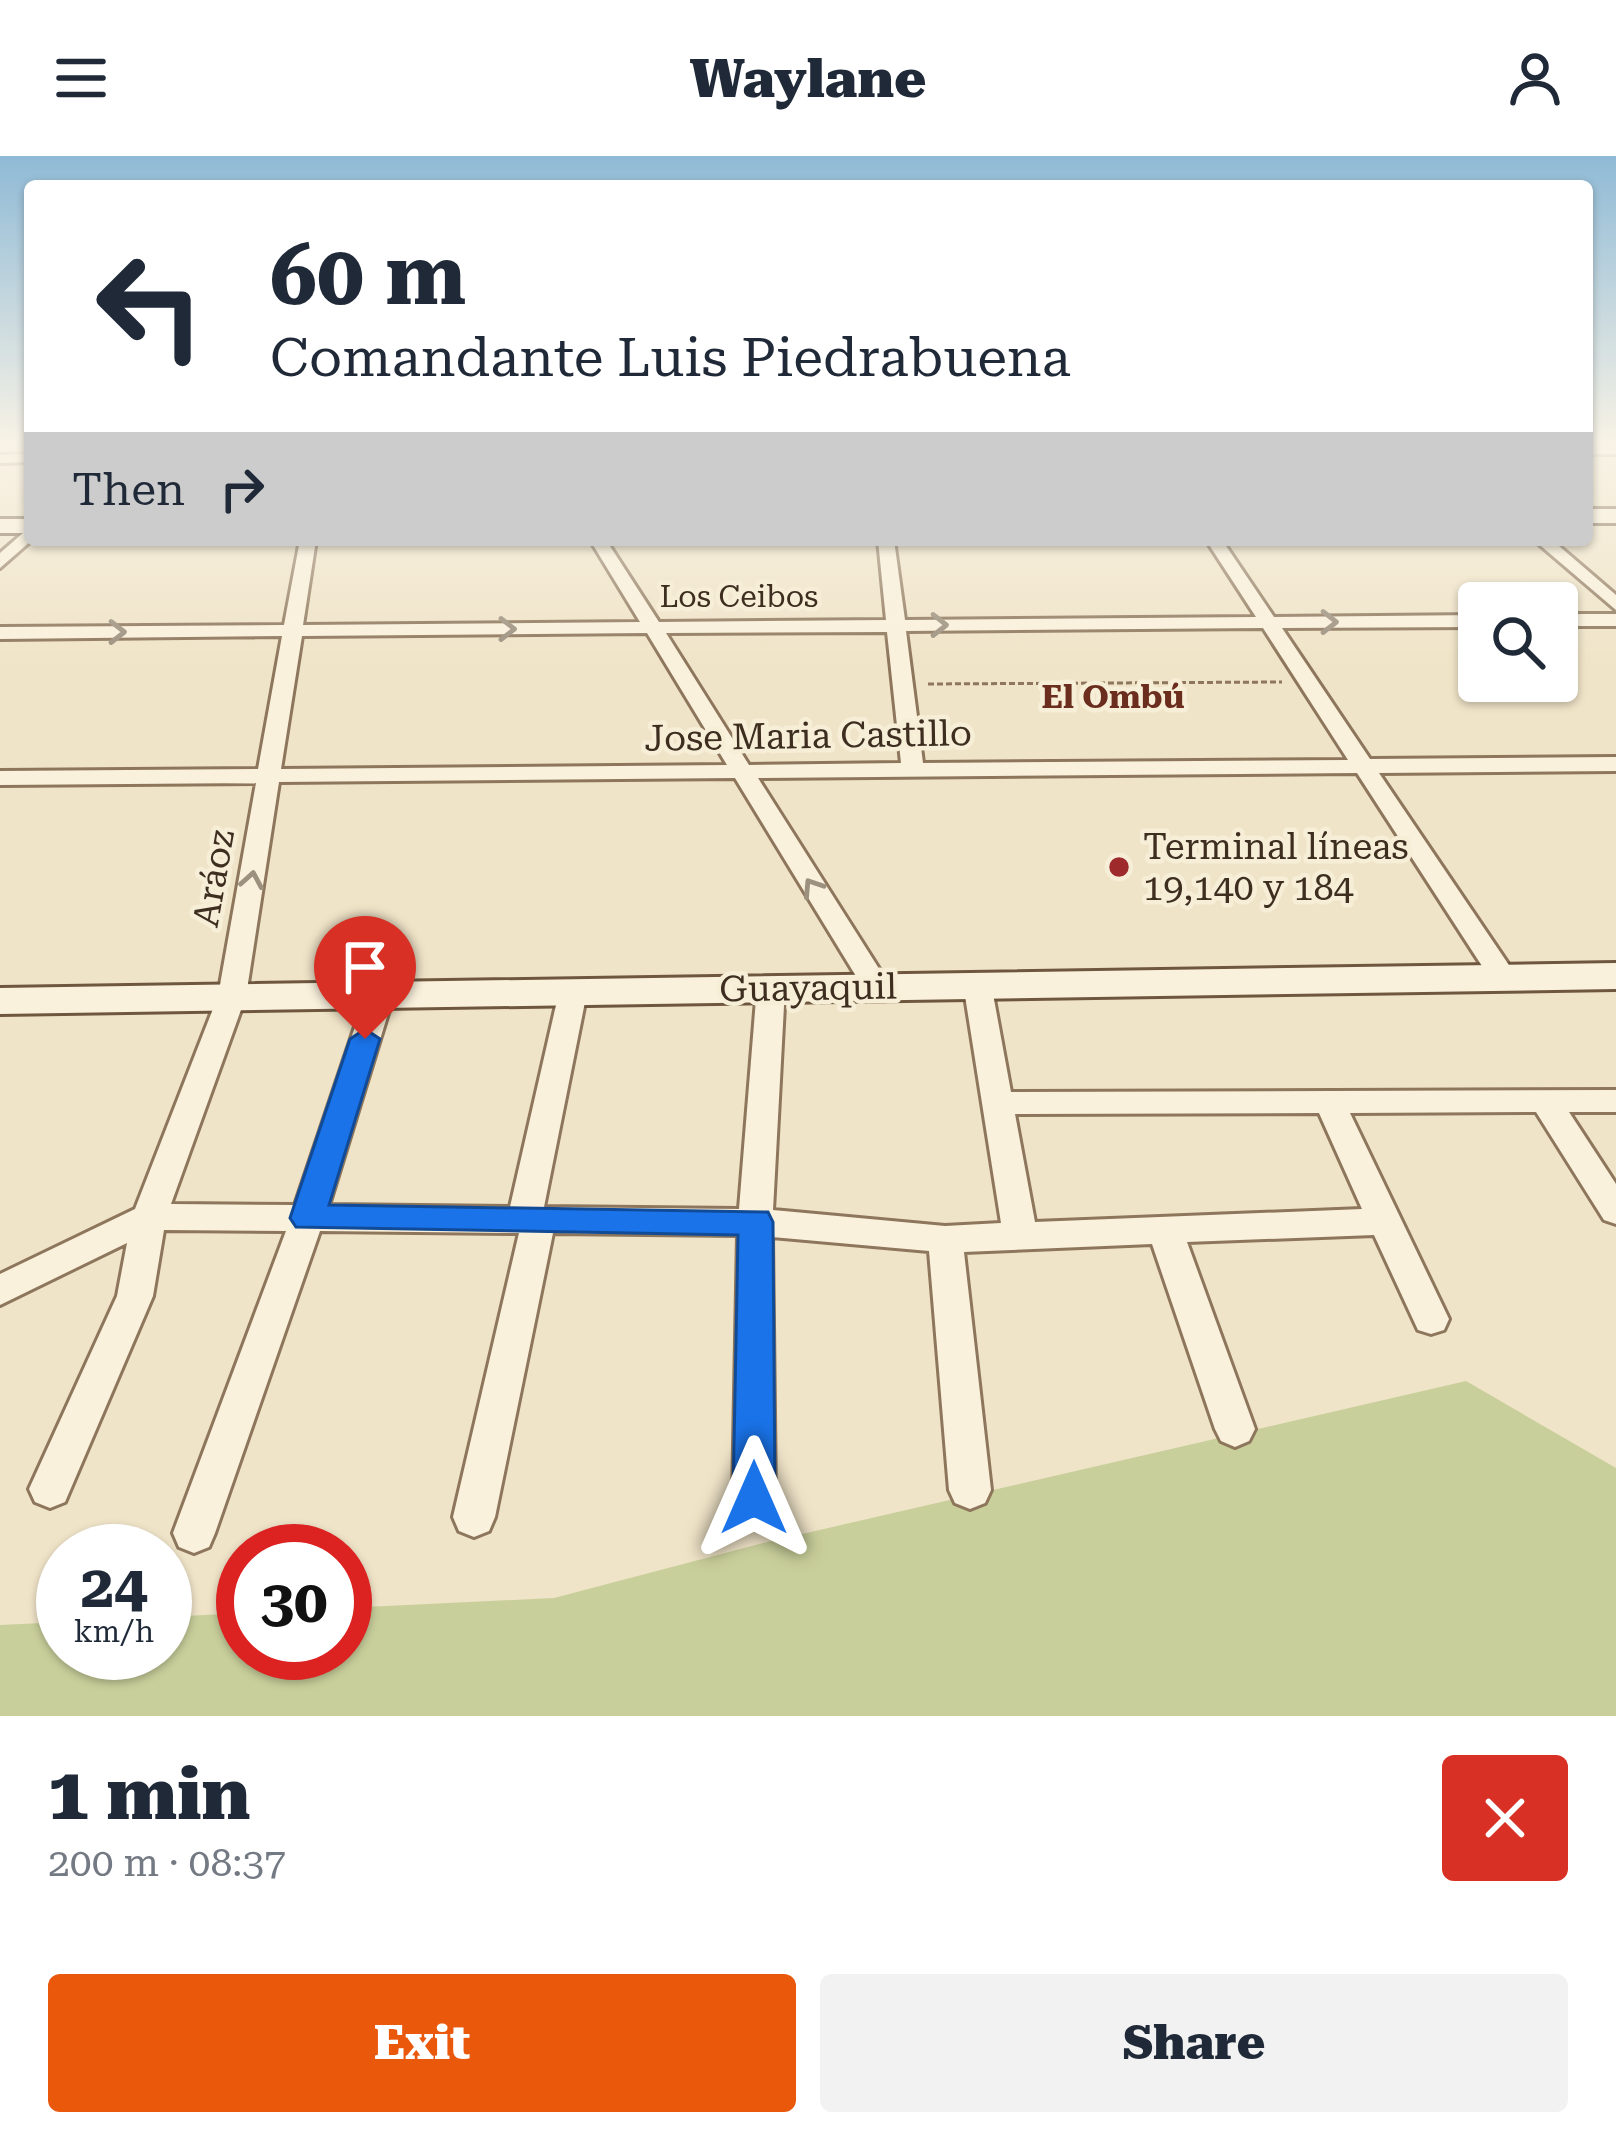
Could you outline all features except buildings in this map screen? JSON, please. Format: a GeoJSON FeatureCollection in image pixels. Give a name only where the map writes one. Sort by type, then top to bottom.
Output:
{"type":"FeatureCollection","features":[{"type":"Feature","properties":{"kind":"street"},"geometry":{"type":"LineString","coordinates":[[0,563],[24,536]]}},
{"type":"Feature","properties":{"kind":"street","name":"Aráoz"},"geometry":{"type":"LineString","coordinates":[[50,1489],[134,1296],[149,1217],[232,995],[307,546]]}},
{"type":"Feature","properties":{"kind":"street"},"geometry":{"type":"LineString","coordinates":[[602,546],[738,772],[876,986]]}},
{"type":"Feature","properties":{"kind":"street"},"geometry":{"type":"LineString","coordinates":[[886,546],[892,626],[913,770]]}},
{"type":"Feature","properties":{"kind":"street"},"geometry":{"type":"LineString","coordinates":[[1218,546],[1503,977]]}},
{"type":"Feature","properties":{"kind":"street"},"geometry":{"type":"LineString","coordinates":[[1550,546],[1616,604]]}},
{"type":"Feature","properties":{"kind":"street"},"geometry":{"type":"LineString","coordinates":[[1578,620],[1616,620]]}},
{"type":"Feature","properties":{"kind":"street","name":"Los Ceibos"},"geometry":{"type":"LineString","coordinates":[[0,633],[1458,621]]}},
{"type":"Feature","properties":{"kind":"street","name":"Jose Maria Castillo"},"geometry":{"type":"LineString","coordinates":[[0,778],[1616,764]]}},
{"type":"Feature","properties":{"kind":"street","name":"Guayaquil"},"geometry":{"type":"LineString","coordinates":[[0,1001],[1616,976]]}},
{"type":"Feature","properties":{"kind":"street"},"geometry":{"type":"LineString","coordinates":[[977,983],[1020,1236]]}},
{"type":"Feature","properties":{"kind":"street"},"geometry":{"type":"LineString","coordinates":[[754,1498],[755,1222],[771,987]]}},
{"type":"Feature","properties":{"kind":"street"},"geometry":{"type":"LineString","coordinates":[[474,1517],[573,992]]}},
{"type":"Feature","properties":{"kind":"street"},"geometry":{"type":"LineString","coordinates":[[194,1533],[308,1218],[380,994]]}},
{"type":"Feature","properties":{"kind":"street"},"geometry":{"type":"LineString","coordinates":[[1329,1101],[1431,1319]]}},
{"type":"Feature","properties":{"kind":"street"},"geometry":{"type":"LineString","coordinates":[[998,1102],[1616,1101]]}},
{"type":"Feature","properties":{"kind":"street"},"geometry":{"type":"LineString","coordinates":[[1546,1102],[1616,1211]]}},
{"type":"Feature","properties":{"kind":"street"},"geometry":{"type":"LineString","coordinates":[[0,1290],[149,1217],[755,1222],[945,1239],[1385,1221]]}},
{"type":"Feature","properties":{"kind":"street"},"geometry":{"type":"LineString","coordinates":[[1165,1230],[1235,1429]]}},
{"type":"Feature","properties":{"kind":"street"},"geometry":{"type":"LineString","coordinates":[[945,1239],[970,1490]]}},
{"type":"Feature","properties":{"kind":"path"},"geometry":{"type":"LineString","coordinates":[[904,684],[1308,682]]}},
{"type":"Feature","properties":{"kind":"green space"},"geometry":{"type":"Polygon","coordinates":[[[1466,1381],[1616,1468],[1616,1716],[0,1716],[0,1625],[36,1623],[36,1680],[192,1680],[192,1616],[216,1614],[216,1680],[372,1680],[372,1607],[554,1598],[763,1543],[1466,1381]]]}},
{"type":"Feature","properties":{"kind":"place","name":"Terminal líneas 19,140 y 184"},"geometry":{"type":"Point","coordinates":[1119,867]}},
{"type":"Feature","properties":{"kind":"district","name":"El Ombú"},"geometry":{"type":"Point","coordinates":[1113,696]}},
{"type":"Feature","properties":{"kind":"route"},"geometry":{"type":"LineString","coordinates":[[365,1039],[308,1218],[755,1222],[754,1498]]}}]}
